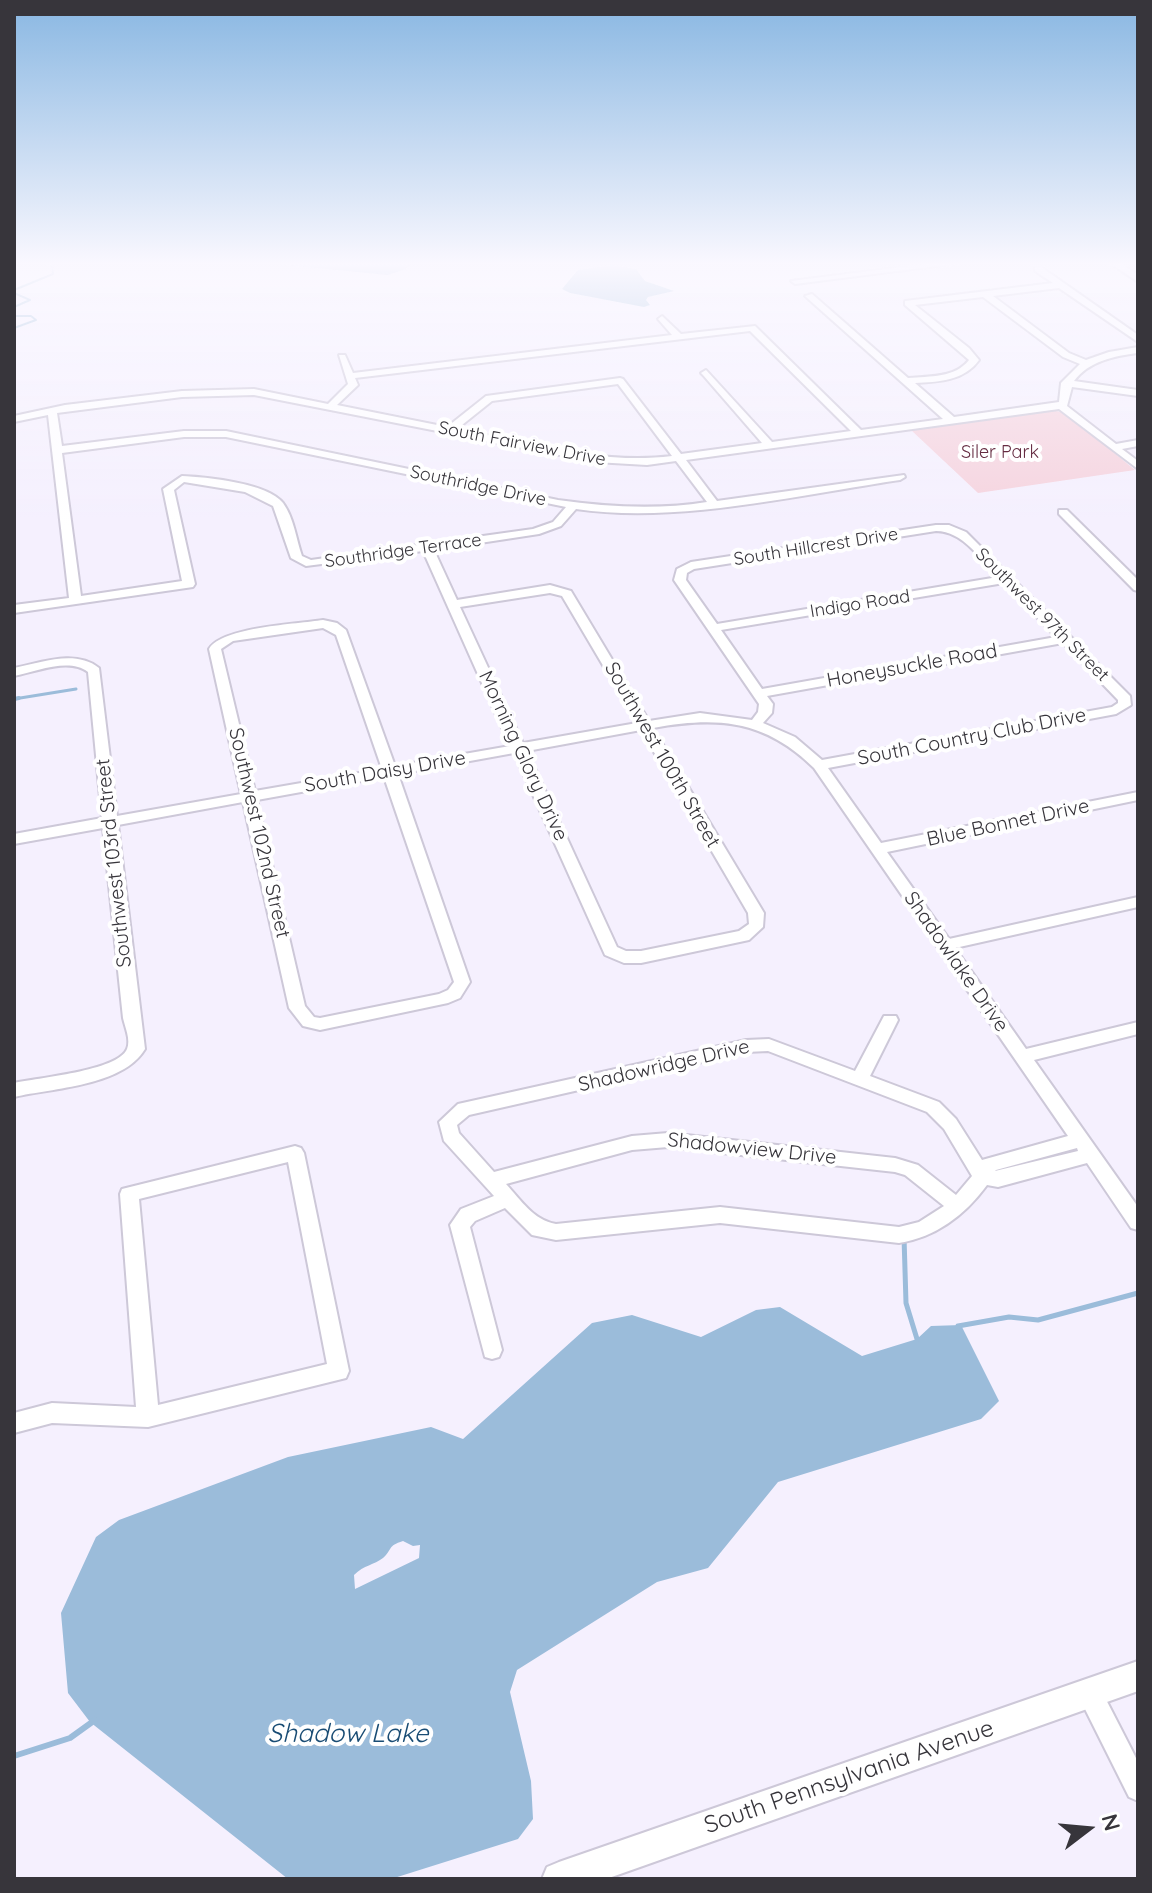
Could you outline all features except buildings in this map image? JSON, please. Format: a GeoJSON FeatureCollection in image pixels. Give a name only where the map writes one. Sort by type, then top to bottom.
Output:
{"type":"FeatureCollection","features":[{"type":"Feature","properties":{"kind":"main road","name":"South Pennsylvania Avenue"},"geometry":{"type":"LineString","coordinates":[[575,1876],[1137,1678]]}},
{"type":"Feature","properties":{"kind":"street"},"geometry":{"type":"LineString","coordinates":[[351,376],[553,351]]}},
{"type":"Feature","properties":{"kind":"street"},"geometry":{"type":"LineString","coordinates":[[776,351],[859,434]]}},
{"type":"Feature","properties":{"kind":"street"},"geometry":{"type":"LineString","coordinates":[[872,351],[952,421]]}},
{"type":"Feature","properties":{"kind":"street"},"geometry":{"type":"LineString","coordinates":[[906,381],[958,374],[970,367],[974,360],[967,351]]}},
{"type":"Feature","properties":{"kind":"street"},"geometry":{"type":"LineString","coordinates":[[1061,351],[1087,364]]}},
{"type":"Feature","properties":{"kind":"street"},"geometry":{"type":"LineString","coordinates":[[1130,351],[1107,355],[1072,374],[1066,383],[1064,404],[1061,406],[1138,466]]}},
{"type":"Feature","properties":{"kind":"street"},"geometry":{"type":"LineString","coordinates":[[331,406],[350,391],[353,382],[342,357]]}},
{"type":"Feature","properties":{"kind":"street"},"geometry":{"type":"LineString","coordinates":[[706,373],[770,446]]}},
{"type":"Feature","properties":{"kind":"street"},"geometry":{"type":"LineString","coordinates":[[449,430],[489,398],[620,381],[715,505]]}},
{"type":"Feature","properties":{"kind":"street"},"geometry":{"type":"LineString","coordinates":[[1066,383],[1138,393]]}},
{"type":"Feature","properties":{"kind":"street","name":"South Fairview Drive"},"geometry":{"type":"LineString","coordinates":[[17,420],[52,410],[214,391],[265,394],[611,462],[679,458],[1061,406]]}},
{"type":"Feature","properties":{"kind":"street"},"geometry":{"type":"LineString","coordinates":[[14,609],[75,600],[52,410]]}},
{"type":"Feature","properties":{"kind":"street","name":"Southridge Drive"},"geometry":{"type":"LineString","coordinates":[[58,450],[184,434],[226,434],[573,506],[649,511],[715,505],[900,477]]}},
{"type":"Feature","properties":{"kind":"street"},"geometry":{"type":"LineString","coordinates":[[1114,447],[1138,443]]}},
{"type":"Feature","properties":{"kind":"street","name":"Southridge Terrace"},"geometry":{"type":"LineString","coordinates":[[75,600],[189,584],[168,489],[182,479],[206,481],[271,497],[279,506],[297,558],[306,563],[548,529],[561,521],[573,506]]}},
{"type":"Feature","properties":{"kind":"street"},"geometry":{"type":"LineString","coordinates":[[1063,512],[1138,586]]}},
{"type":"Feature","properties":{"kind":"street","name":"South Hillcrest Drive"},"geometry":{"type":"LineString","coordinates":[[714,628],[680,580],[681,571],[691,566],[932,528],[951,529]]}},
{"type":"Feature","properties":{"kind":"street","name":"Southwest 97th Street"},"geometry":{"type":"LineString","coordinates":[[951,529],[962,534],[1124,695],[1124,705]]}},
{"type":"Feature","properties":{"kind":"street","name":"Morning Glory Drive"},"geometry":{"type":"LineString","coordinates":[[427,548],[609,948],[624,957]]}},
{"type":"Feature","properties":{"kind":"street","name":"Indigo Road"},"geometry":{"type":"LineString","coordinates":[[714,628],[1005,579]]}},
{"type":"Feature","properties":{"kind":"street","name":"Southwest 100th Street"},"geometry":{"type":"LineString","coordinates":[[453,604],[560,590],[567,594],[756,913],[757,925],[743,936],[641,957],[624,957]]}},
{"type":"Feature","properties":{"kind":"street","name":"Southwest 102nd Street"},"geometry":{"type":"LineString","coordinates":[[330,625],[342,633],[388,772],[461,976],[457,992],[442,999],[326,1024],[309,1022],[297,1008],[216,653],[221,642],[238,636],[330,625]]}},
{"type":"Feature","properties":{"kind":"street"},"geometry":{"type":"LineString","coordinates":[[714,628],[766,707],[756,723]]}},
{"type":"Feature","properties":{"kind":"street","name":"Honeysuckle Road"},"geometry":{"type":"LineString","coordinates":[[759,693],[1065,639]]}},
{"type":"Feature","properties":{"kind":"street","name":"Southwest 103rd Street"},"geometry":{"type":"LineString","coordinates":[[14,672],[71,662],[88,664],[94,671],[131,1018],[137,1045],[129,1060],[104,1072],[14,1090]]}},
{"type":"Feature","properties":{"kind":"street","name":"South Country Club Drive"},"geometry":{"type":"LineString","coordinates":[[819,765],[1116,710],[1124,705]]}},
{"type":"Feature","properties":{"kind":"street","name":"South Daisy Drive"},"geometry":{"type":"LineString","coordinates":[[14,839],[645,726],[704,717],[756,723]]}},
{"type":"Feature","properties":{"kind":"street","name":"Shadowlake Drive"},"geometry":{"type":"LineString","coordinates":[[756,723],[799,745],[819,765],[1138,1222]]}},
{"type":"Feature","properties":{"kind":"street","name":"Blue Bonnet Drive"},"geometry":{"type":"LineString","coordinates":[[878,849],[1138,796]]}},
{"type":"Feature","properties":{"kind":"street"},"geometry":{"type":"LineString","coordinates":[[945,945],[1138,902]]}},
{"type":"Feature","properties":{"kind":"street"},"geometry":{"type":"LineString","coordinates":[[860,1078],[890,1020]]}},
{"type":"Feature","properties":{"kind":"street"},"geometry":{"type":"LineString","coordinates":[[1022,1056],[1138,1028]]}},
{"type":"Feature","properties":{"kind":"street","name":"Shadowridge Drive"},"geometry":{"type":"LineString","coordinates":[[492,1180],[450,1136],[448,1122],[464,1109],[754,1045],[774,1046],[923,1102],[939,1112],[983,1177]]}},
{"type":"Feature","properties":{"kind":"street","name":"Shadowview Drive"},"geometry":{"type":"LineString","coordinates":[[492,1180],[632,1143],[668,1140],[895,1165],[911,1170],[956,1205]]}},
{"type":"Feature","properties":{"kind":"street"},"geometry":{"type":"LineString","coordinates":[[492,1180],[527,1220],[549,1232],[584,1231],[720,1215],[908,1235],[927,1229],[983,1177],[998,1179],[1086,1147]]}},
{"type":"Feature","properties":{"kind":"street"},"geometry":{"type":"LineString","coordinates":[[14,1423],[52,1413],[148,1417],[339,1371],[295,1153],[129,1194],[148,1417]]}},
{"type":"Feature","properties":{"kind":"street"},"geometry":{"type":"LineString","coordinates":[[492,1350],[460,1225],[468,1215],[508,1199]]}},
{"type":"Feature","properties":{"kind":"street"},"geometry":{"type":"LineString","coordinates":[[1089,1693],[1138,1788]]}},
{"type":"Feature","properties":{"kind":"green space","name":"Siler Park"},"geometry":{"type":"Polygon","coordinates":[[[1051,410],[1066,413],[1135,470],[978,493],[911,430],[1051,410]]]}},
{"type":"Feature","properties":{"kind":"water","name":"Shadow Lake"},"geometry":{"type":"Polygon","coordinates":[[[780,1307],[862,1356],[917,1339],[931,1326],[961,1325],[999,1401],[981,1419],[778,1482],[708,1568],[657,1582],[517,1670],[510,1692],[531,1781],[533,1819],[518,1839],[391,1879],[288,1879],[90,1722],[68,1693],[61,1613],[96,1537],[119,1520],[288,1457],[431,1427],[463,1439],[592,1323],[632,1315],[701,1337],[756,1310],[780,1307]],[[403,1541],[392,1546],[383,1558],[354,1575],[355,1589],[419,1558],[420,1545],[413,1546],[403,1541]]]}},
{"type":"Feature","properties":{"kind":"waterway"},"geometry":{"type":"LineString","coordinates":[[19,698],[14,699],[76,689]]}},
{"type":"Feature","properties":{"kind":"waterway"},"geometry":{"type":"LineString","coordinates":[[904,1237],[906,1303],[917,1339]]}},
{"type":"Feature","properties":{"kind":"waterway"},"geometry":{"type":"LineString","coordinates":[[958,1326],[1009,1317],[1038,1320],[1138,1293]]}},
{"type":"Feature","properties":{"kind":"waterway"},"geometry":{"type":"LineString","coordinates":[[14,1756],[70,1738],[95,1720]]}}]}
